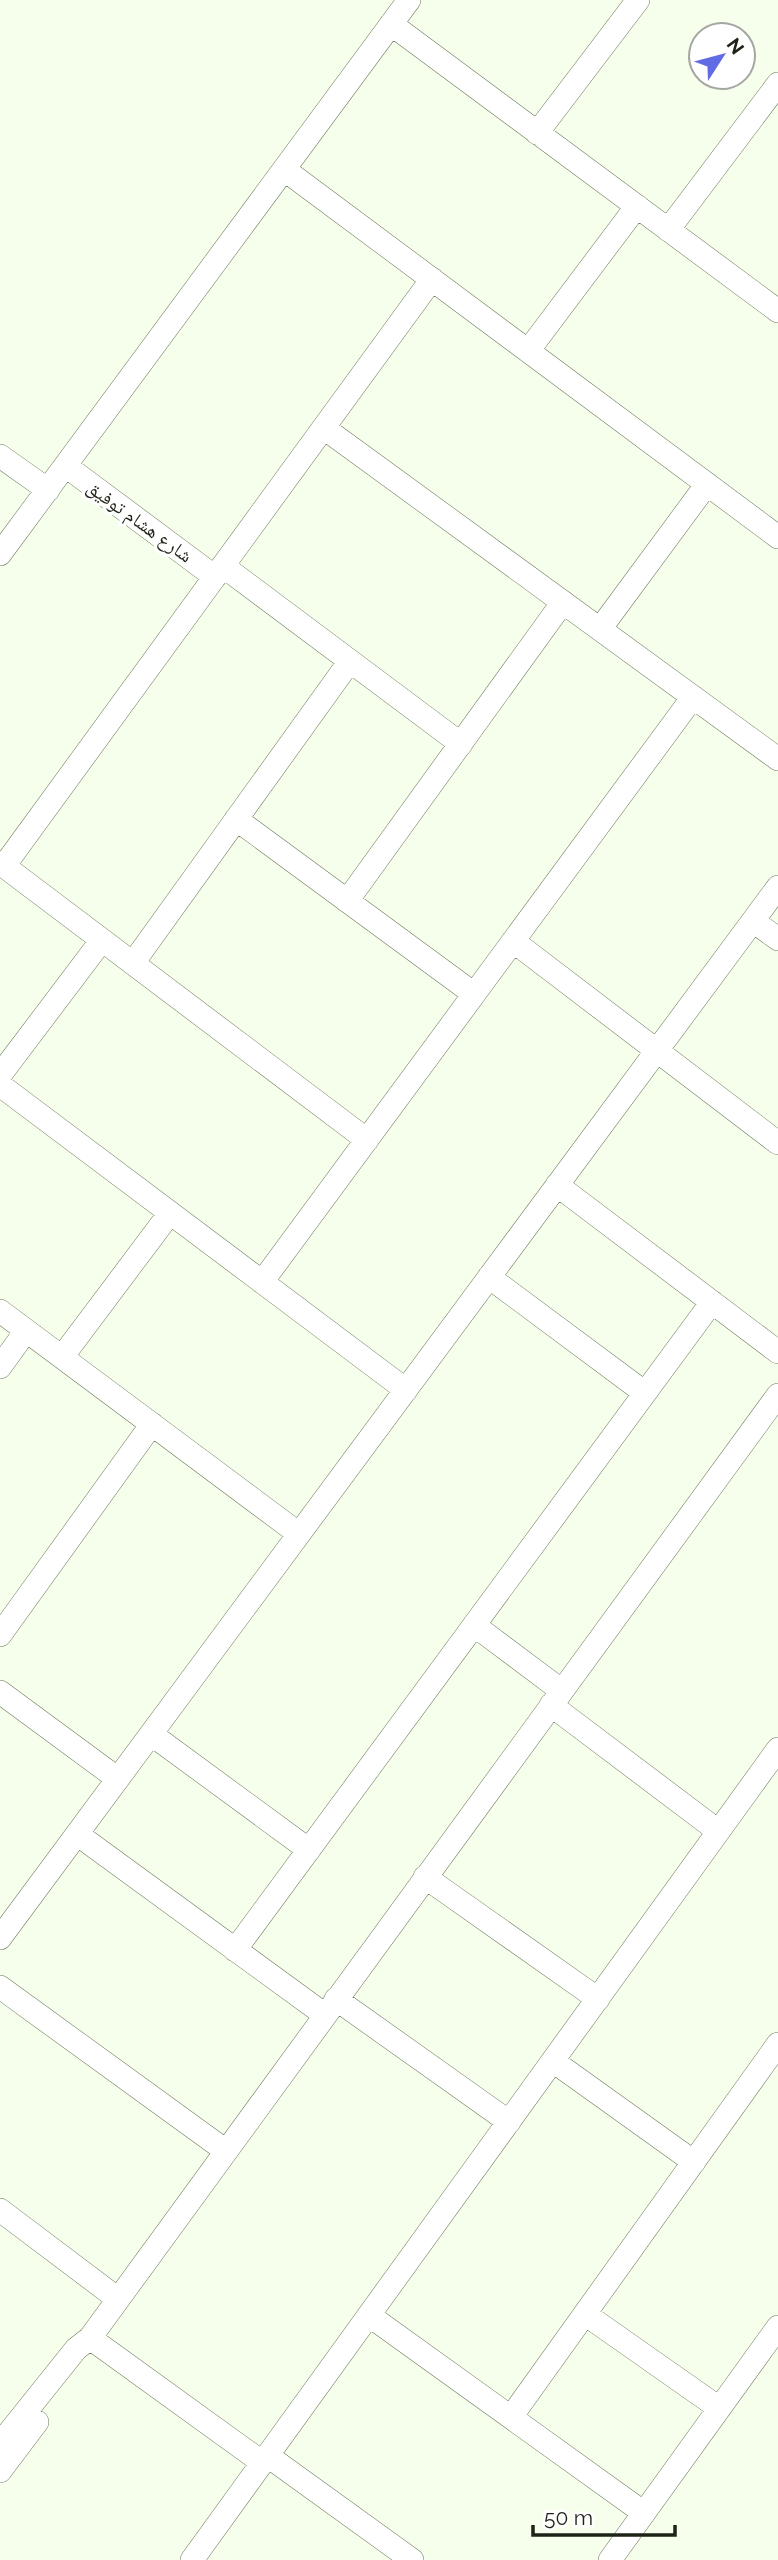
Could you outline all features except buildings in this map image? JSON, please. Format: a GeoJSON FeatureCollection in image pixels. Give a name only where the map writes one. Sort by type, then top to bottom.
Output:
{"type":"FeatureCollection","features":[{"type":"Feature","properties":{"kind":"street"},"geometry":{"type":"LineString","coordinates":[[0,554],[409,0]]}},
{"type":"Feature","properties":{"kind":"street"},"geometry":{"type":"LineString","coordinates":[[537,133],[638,0]]}},
{"type":"Feature","properties":{"kind":"street"},"geometry":{"type":"LineString","coordinates":[[391,24],[778,311]]}},
{"type":"Feature","properties":{"kind":"street"},"geometry":{"type":"LineString","coordinates":[[668,230],[776,92]]}},
{"type":"Feature","properties":{"kind":"street"},"geometry":{"type":"LineString","coordinates":[[285,170],[778,537]]}},
{"type":"Feature","properties":{"kind":"street"},"geometry":{"type":"LineString","coordinates":[[528,351],[637,206]]}},
{"type":"Feature","properties":{"kind":"street"},"geometry":{"type":"LineString","coordinates":[[366,1140],[2,865],[432,279]]}},
{"type":"Feature","properties":{"kind":"street"},"geometry":{"type":"LineString","coordinates":[[324,428],[778,759]]}},
{"type":"Feature","properties":{"kind":"street"},"geometry":{"type":"LineString","coordinates":[[0,456],[48,490]]}},
{"type":"Feature","properties":{"kind":"street","name":"شارع هشام توفيق"},"geometry":{"type":"LineString","coordinates":[[65,466],[350,661],[461,744]]}},
{"type":"Feature","properties":{"kind":"street"},"geometry":{"type":"LineString","coordinates":[[600,629],[707,484]]}},
{"type":"Feature","properties":{"kind":"street"},"geometry":{"type":"LineString","coordinates":[[347,901],[564,602]]}},
{"type":"Feature","properties":{"kind":"street"},"geometry":{"type":"LineString","coordinates":[[133,963],[350,661]]}},
{"type":"Feature","properties":{"kind":"street"},"geometry":{"type":"LineString","coordinates":[[262,1282],[694,697]]}},
{"type":"Feature","properties":{"kind":"street"},"geometry":{"type":"LineString","coordinates":[[236,819],[474,995]]}},
{"type":"Feature","properties":{"kind":"street"},"geometry":{"type":"LineString","coordinates":[[0,1938],[778,887]]}},
{"type":"Feature","properties":{"kind":"street"},"geometry":{"type":"LineString","coordinates":[[753,921],[778,939]]}},
{"type":"Feature","properties":{"kind":"street"},"geometry":{"type":"LineString","coordinates":[[0,1075],[102,940]]}},
{"type":"Feature","properties":{"kind":"street"},"geometry":{"type":"LineString","coordinates":[[513,941],[778,1143]]}},
{"type":"Feature","properties":{"kind":"street"},"geometry":{"type":"LineString","coordinates":[[0,1084],[405,1390]]}},
{"type":"Feature","properties":{"kind":"street"},"geometry":{"type":"LineString","coordinates":[[557,1185],[778,1352]]}},
{"type":"Feature","properties":{"kind":"street"},"geometry":{"type":"LineString","coordinates":[[62,1357],[170,1213]]}},
{"type":"Feature","properties":{"kind":"street"},"geometry":{"type":"LineString","coordinates":[[489,1277],[645,1393]]}},
{"type":"Feature","properties":{"kind":"street"},"geometry":{"type":"LineString","coordinates":[[235,1950],[712,1302]]}},
{"type":"Feature","properties":{"kind":"street"},"geometry":{"type":"LineString","coordinates":[[0,1311],[299,1534]]}},
{"type":"Feature","properties":{"kind":"street"},"geometry":{"type":"LineString","coordinates":[[0,1367],[26,1331]]}},
{"type":"Feature","properties":{"kind":"street"},"geometry":{"type":"LineString","coordinates":[[0,2444],[76,2349],[90,2338],[778,1395]]}},
{"type":"Feature","properties":{"kind":"street"},"geometry":{"type":"LineString","coordinates":[[0,1634],[152,1424]]}},
{"type":"Feature","properties":{"kind":"street"},"geometry":{"type":"LineString","coordinates":[[474,1625],[556,1698],[718,1831]]}},
{"type":"Feature","properties":{"kind":"street"},"geometry":{"type":"LineString","coordinates":[[0,1692],[118,1779]]}},
{"type":"Feature","properties":{"kind":"street"},"geometry":{"type":"LineString","coordinates":[[151,1734],[309,1850]]}},
{"type":"Feature","properties":{"kind":"street"},"geometry":{"type":"LineString","coordinates":[[192,2560],[778,1749]]}},
{"type":"Feature","properties":{"kind":"street"},"geometry":{"type":"LineString","coordinates":[[77,1834],[235,1950],[330,2007],[509,2122]]}},
{"type":"Feature","properties":{"kind":"street"},"geometry":{"type":"LineString","coordinates":[[425,1877],[598,1999]]}},
{"type":"Feature","properties":{"kind":"street"},"geometry":{"type":"LineString","coordinates":[[0,1987],[226,2151]]}},
{"type":"Feature","properties":{"kind":"street"},"geometry":{"type":"LineString","coordinates":[[511,2417],[778,2044]]}},
{"type":"Feature","properties":{"kind":"street"},"geometry":{"type":"LineString","coordinates":[[553,2061],[694,2162]]}},
{"type":"Feature","properties":{"kind":"street"},"geometry":{"type":"LineString","coordinates":[[0,2210],[118,2299]]}},
{"type":"Feature","properties":{"kind":"street"},"geometry":{"type":"LineString","coordinates":[[585,2314],[719,2408]]}},
{"type":"Feature","properties":{"kind":"street"},"geometry":{"type":"LineString","coordinates":[[370,2316],[644,2513]]}},
{"type":"Feature","properties":{"kind":"street"},"geometry":{"type":"LineString","coordinates":[[610,2560],[778,2327]]}},
{"type":"Feature","properties":{"kind":"street"},"geometry":{"type":"LineString","coordinates":[[90,2338],[412,2560]]}},
{"type":"Feature","properties":{"kind":"street"},"geometry":{"type":"LineString","coordinates":[[0,2471],[87,2356],[90,2338]]}}]}
